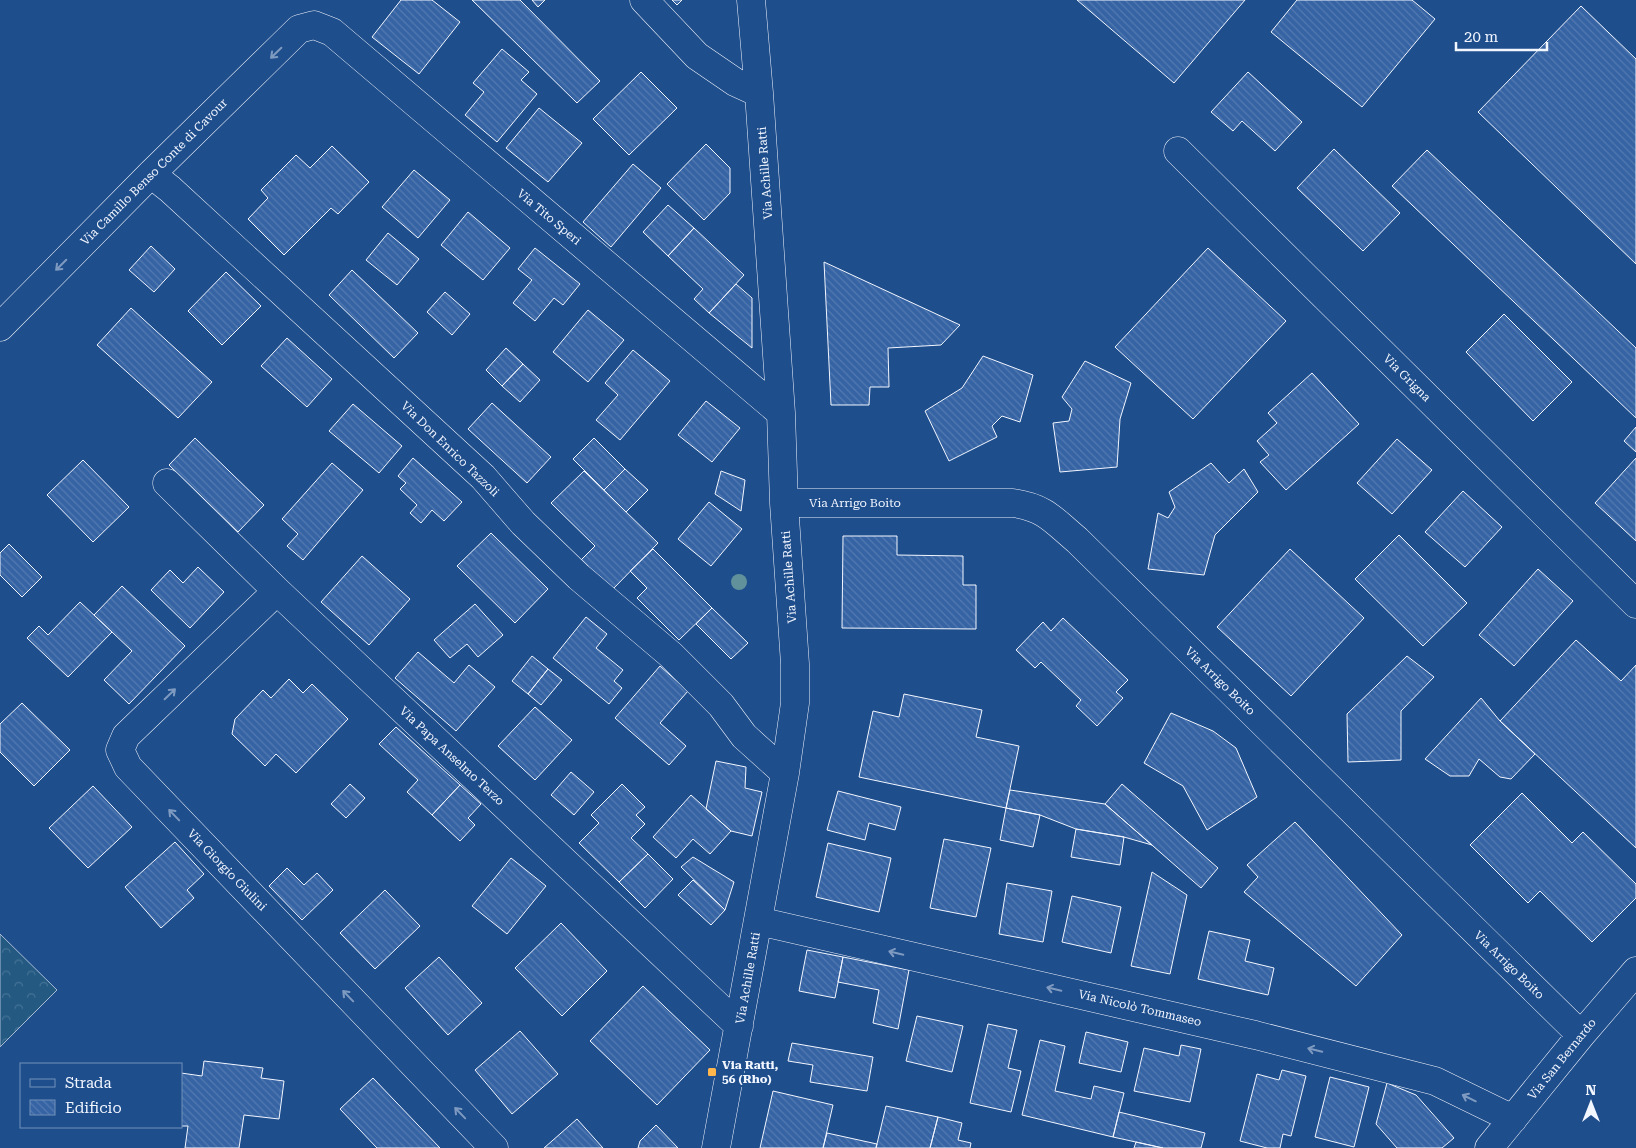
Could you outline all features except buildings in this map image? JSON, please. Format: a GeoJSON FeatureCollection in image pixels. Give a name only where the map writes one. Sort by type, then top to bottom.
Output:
{"type":"FeatureCollection","features":[{"type":"Feature","properties":{"kind":"street"},"geometry":{"type":"LineString","coordinates":[[644,0],[697,56],[735,82],[759,93]]}},
{"type":"Feature","properties":{"kind":"street","name":"Via Achille Ratti"},"geometry":{"type":"LineString","coordinates":[[716,1148],[785,774],[794,703],[794,664],[780,413],[751,0]]}},
{"type":"Feature","properties":{"kind":"street","name":"Via Camillo Benso Conte di Cavour"},"geometry":{"type":"LineString","coordinates":[[0,327],[151,174],[300,29],[314,25]]}},
{"type":"Feature","properties":{"kind":"street","name":"Via Tito Speri"},"geometry":{"type":"LineString","coordinates":[[314,25],[332,32],[780,413]]}},
{"type":"Feature","properties":{"kind":"street","name":"Via Grigna"},"geometry":{"type":"LineString","coordinates":[[1178,151],[1636,604]]}},
{"type":"Feature","properties":{"kind":"street","name":"Via Don Enrico Tazzoli"},"geometry":{"type":"LineString","coordinates":[[151,174],[170,189],[483,477],[523,523],[579,577],[671,655],[721,705],[744,736],[785,774]]}},
{"type":"Feature","properties":{"kind":"street","name":"Via Papa Anselmo Terzo"},"geometry":{"type":"LineString","coordinates":[[167,483],[276,591],[739,1026]]}},
{"type":"Feature","properties":{"kind":"street","name":"Via Arrigo Boito"},"geometry":{"type":"LineString","coordinates":[[784,503],[1013,503],[1030,506],[1046,513],[1077,540],[1581,1035]]}},
{"type":"Feature","properties":{"kind":"street","name":"Via Giorgio Giulini"},"geometry":{"type":"LineString","coordinates":[[276,591],[126,736],[120,750],[128,767],[494,1148]]}},
{"type":"Feature","properties":{"kind":"street","name":"Via Nicolò Tommaseo"},"geometry":{"type":"LineString","coordinates":[[758,921],[1255,1035],[1435,1081],[1513,1119]]}},
{"type":"Feature","properties":{"kind":"street","name":"Via San Bernardo"},"geometry":{"type":"LineString","coordinates":[[1494,1147],[1513,1119],[1636,971]]}},
{"type":"Feature","properties":{"kind":"green space"},"geometry":{"type":"Polygon","coordinates":[[[0,934],[57,990],[0,1047],[0,934]]]}},
{"type":"Feature","properties":{"kind":"place","name":"Via Ratti, 56 (Rho)"},"geometry":{"type":"Point","coordinates":[712,1072]}}]}
